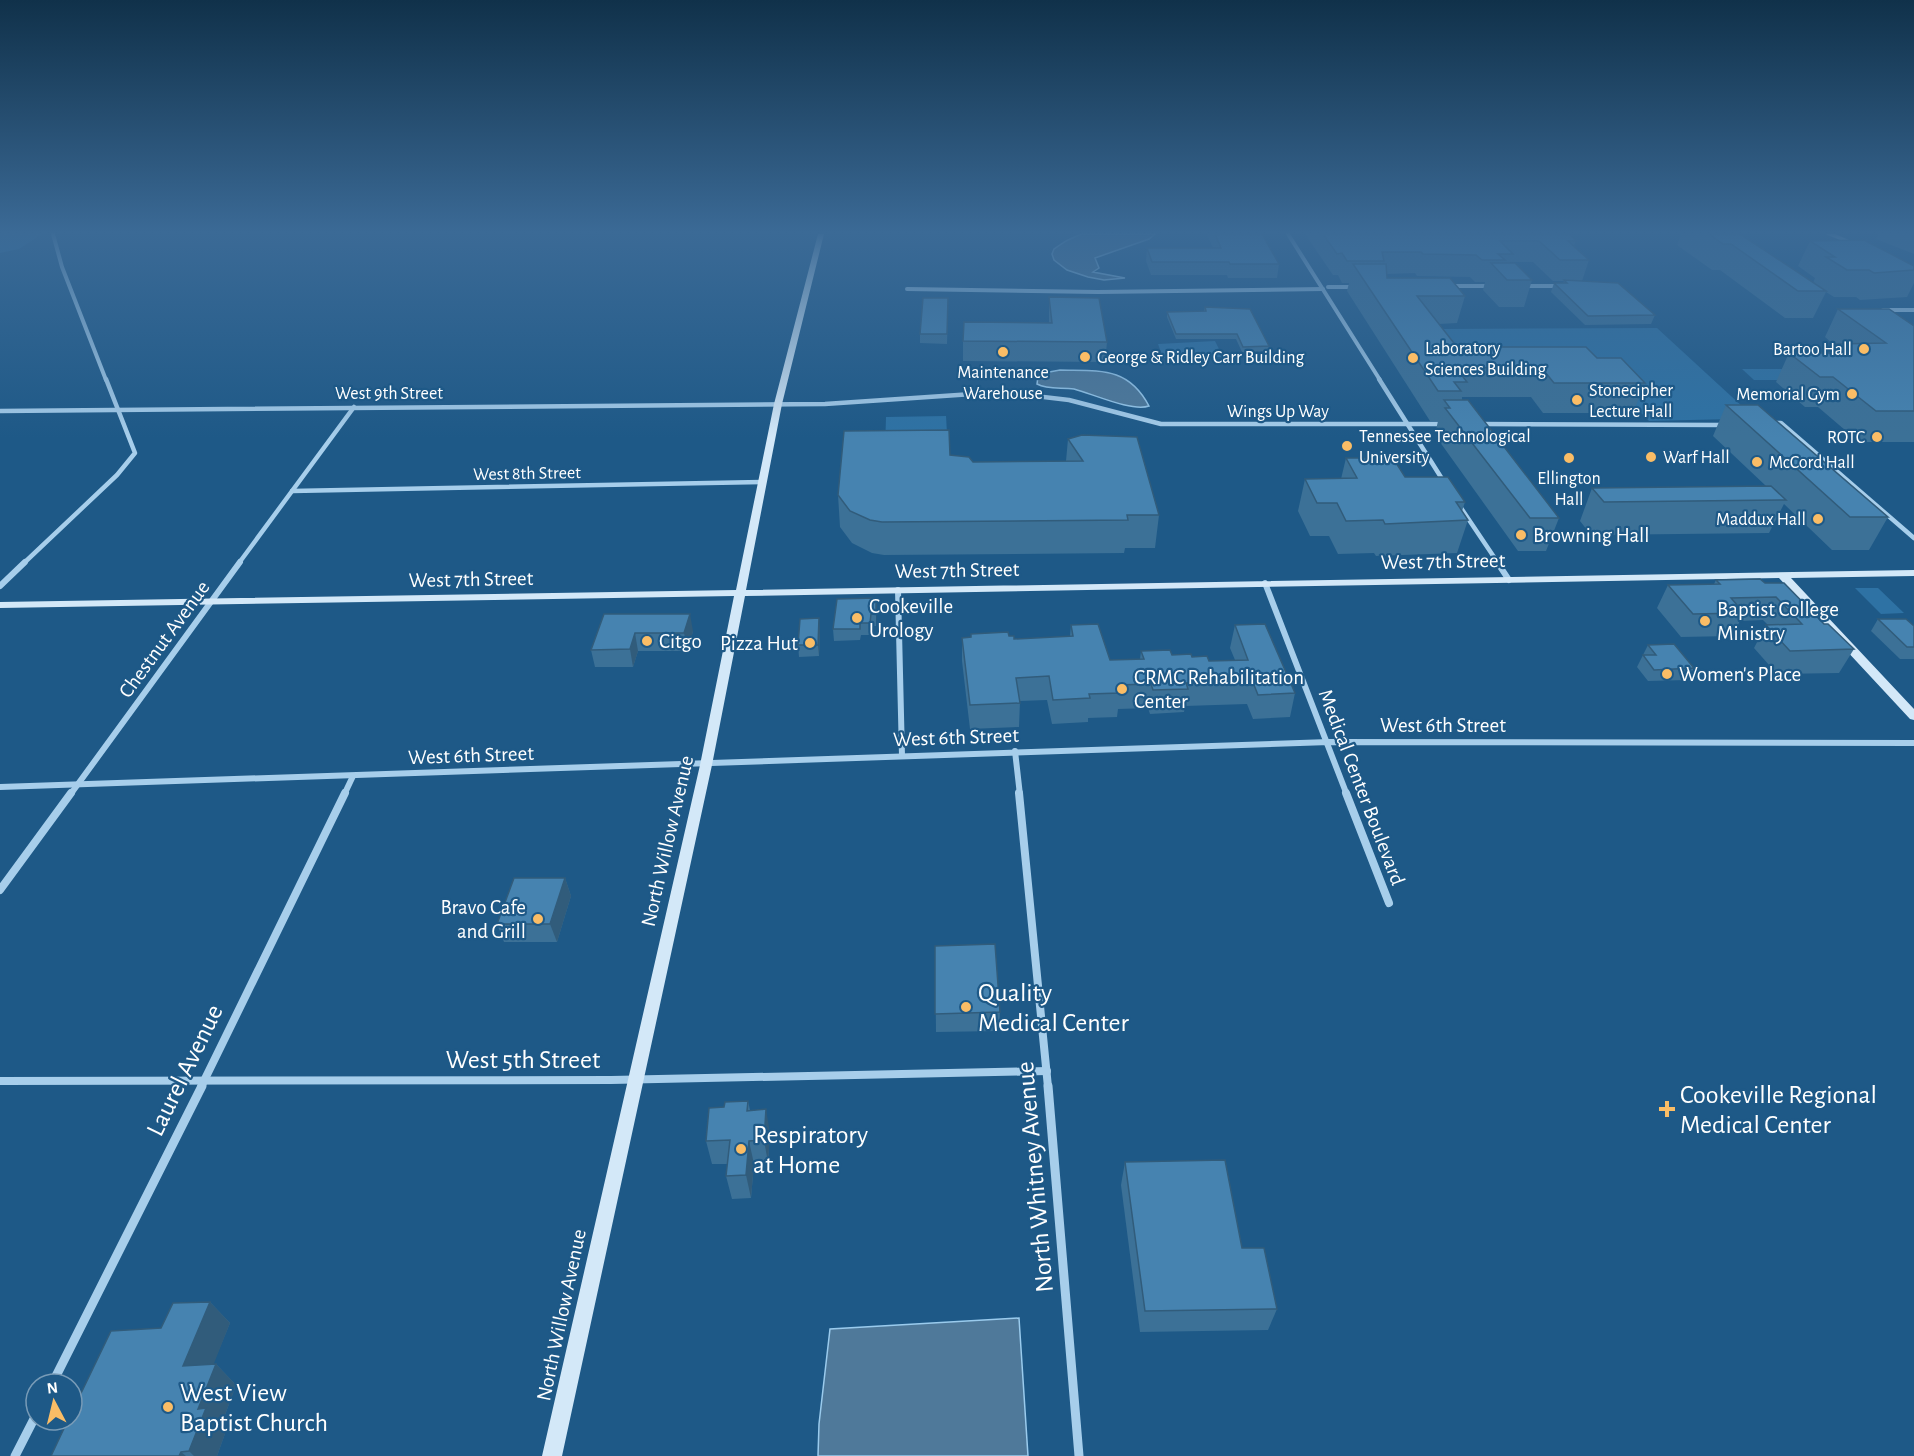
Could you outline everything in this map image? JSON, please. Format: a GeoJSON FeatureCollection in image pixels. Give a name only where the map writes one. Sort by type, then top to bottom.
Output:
{"type":"FeatureCollection","features":[{"type":"Feature","properties":{"kind":"street"},"geometry":{"type":"LineString","coordinates":[[0,586],[117,475],[135,453],[76,302]]}},
{"type":"Feature","properties":{"kind":"street","name":"North Willow Avenue"},"geometry":{"type":"LineString","coordinates":[[552,1456],[706,765],[778,404],[803,302]]}},
{"type":"Feature","properties":{"kind":"street"},"geometry":{"type":"LineString","coordinates":[[1333,302],[1406,424],[1448,489]]}},
{"type":"Feature","properties":{"kind":"street"},"geometry":{"type":"LineString","coordinates":[[1873,310],[1914,310]]}},
{"type":"Feature","properties":{"kind":"street","name":"Wings Up Way"},"geometry":{"type":"LineString","coordinates":[[778,404],[863,403],[933,395],[1002,392],[1069,400],[1161,424],[1455,424]]}},
{"type":"Feature","properties":{"kind":"street","name":"West 9th Street"},"geometry":{"type":"LineString","coordinates":[[0,411],[778,404]]}},
{"type":"Feature","properties":{"kind":"street","name":"Chestnut Avenue"},"geometry":{"type":"LineString","coordinates":[[0,890],[354,407]]}},
{"type":"Feature","properties":{"kind":"street"},"geometry":{"type":"LineString","coordinates":[[1765,424],[1781,423],[1914,538]]}},
{"type":"Feature","properties":{"kind":"street"},"geometry":{"type":"LineString","coordinates":[[1467,424],[1631,426],[1734,424]]}},
{"type":"Feature","properties":{"kind":"street","name":"West 8th Street"},"geometry":{"type":"LineString","coordinates":[[292,491],[762,482]]}},
{"type":"Feature","properties":{"kind":"street"},"geometry":{"type":"LineString","coordinates":[[1453,496],[1509,580]]}},
{"type":"Feature","properties":{"kind":"street","name":"West 7th Street"},"geometry":{"type":"LineString","coordinates":[[0,605],[437,600],[742,592],[1914,573]]}},
{"type":"Feature","properties":{"kind":"street"},"geometry":{"type":"LineString","coordinates":[[1782,575],[1914,716]]}},
{"type":"Feature","properties":{"kind":"street","name":"Medical Center Boulevard"},"geometry":{"type":"LineString","coordinates":[[1265,583],[1329,742],[1389,903]]}},
{"type":"Feature","properties":{"kind":"street"},"geometry":{"type":"LineString","coordinates":[[898,590],[902,756]]}},
{"type":"Feature","properties":{"kind":"street","name":"West 6th Street"},"geometry":{"type":"LineString","coordinates":[[0,787],[706,765],[1015,751],[1329,742],[1914,743]]}},
{"type":"Feature","properties":{"kind":"street","name":"North Whitney Avenue"},"geometry":{"type":"LineString","coordinates":[[1015,751],[1047,1071],[1078,1456]]}},
{"type":"Feature","properties":{"kind":"street","name":"Laurel Avenue"},"geometry":{"type":"LineString","coordinates":[[58,1372],[353,776]]}},
{"type":"Feature","properties":{"kind":"street","name":"West 5th Street"},"geometry":{"type":"LineString","coordinates":[[0,1081],[635,1079],[1047,1071]]}},
{"type":"Feature","properties":{"kind":"street"},"geometry":{"type":"LineString","coordinates":[[15,1456],[27,1432]]}},
{"type":"Feature","properties":{"kind":"shaded area"},"geometry":{"type":"Polygon","coordinates":[[[1657,328],[1744,408],[1733,419],[1649,421],[1603,373],[1477,373],[1443,329],[1657,328]]]}},
{"type":"Feature","properties":{"kind":"shaded area"},"geometry":{"type":"Polygon","coordinates":[[[1215,341],[1223,357],[1163,358],[1158,344],[1215,341]]]}},
{"type":"Feature","properties":{"kind":"shaded area"},"geometry":{"type":"Polygon","coordinates":[[[1742,369],[1793,369],[1806,380],[1754,380],[1742,369]]]}},
{"type":"Feature","properties":{"kind":"shaded area"},"geometry":{"type":"Polygon","coordinates":[[[1060,370],[1100,371],[1122,377],[1141,393],[1149,406],[1133,407],[1074,389],[1050,388],[1037,384],[1038,377],[1044,373],[1060,370]]]}},
{"type":"Feature","properties":{"kind":"shaded area"},"geometry":{"type":"Polygon","coordinates":[[[946,416],[948,450],[885,451],[886,417],[946,416]]]}},
{"type":"Feature","properties":{"kind":"shaded area"},"geometry":{"type":"Polygon","coordinates":[[[1855,588],[1878,588],[1904,613],[1881,614],[1855,588]]]}},
{"type":"Feature","properties":{"kind":"shaded area"},"geometry":{"type":"Polygon","coordinates":[[[1019,1318],[1028,1456],[818,1456],[819,1424],[830,1329],[1019,1318]]]}},
{"type":"Feature","properties":{"kind":"building"},"geometry":{"type":"Polygon","coordinates":[[[923,302],[948,302],[947,334],[920,334],[923,302]]]}},
{"type":"Feature","properties":{"kind":"building"},"geometry":{"type":"Polygon","coordinates":[[[1050,302],[1100,302],[1107,342],[963,341],[964,322],[1052,323],[1050,302]]]}},
{"type":"Feature","properties":{"kind":"building"},"geometry":{"type":"Polygon","coordinates":[[[1378,302],[1422,302],[1457,347],[1586,347],[1597,358],[1621,358],[1645,383],[1554,383],[1541,367],[1456,368],[1467,382],[1454,382],[1461,391],[1438,391],[1378,302]]]}},
{"type":"Feature","properties":{"kind":"building"},"geometry":{"type":"Polygon","coordinates":[[[1574,302],[1640,302],[1655,315],[1588,316],[1574,302]]]}},
{"type":"Feature","properties":{"kind":"building"},"geometry":{"type":"Polygon","coordinates":[[[1205,307],[1250,309],[1269,346],[1243,347],[1237,334],[1176,334],[1167,312],[1206,311],[1205,307]]]}},
{"type":"Feature","properties":{"kind":"building"},"geometry":{"type":"Polygon","coordinates":[[[1838,309],[1889,309],[1914,326],[1914,411],[1876,411],[1833,377],[1820,377],[1789,353],[1846,353],[1834,344],[1886,343],[1838,309]]]}},
{"type":"Feature","properties":{"kind":"building"},"geometry":{"type":"Polygon","coordinates":[[[1444,400],[1468,400],[1559,518],[1530,518],[1445,408],[1450,408],[1444,400]]]}},
{"type":"Feature","properties":{"kind":"building"},"geometry":{"type":"Polygon","coordinates":[[[1726,405],[1758,405],[1888,517],[1850,517],[1726,405]]]}},
{"type":"Feature","properties":{"kind":"building"},"geometry":{"type":"Polygon","coordinates":[[[949,430],[950,455],[969,457],[973,462],[1083,461],[1068,439],[1082,435],[1137,437],[1159,515],[1127,515],[1128,520],[882,522],[870,520],[850,511],[838,495],[844,431],[949,430]]]}},
{"type":"Feature","properties":{"kind":"building"},"geometry":{"type":"Polygon","coordinates":[[[1346,458],[1393,458],[1405,477],[1448,477],[1465,502],[1456,502],[1468,520],[1385,524],[1383,520],[1346,521],[1337,503],[1317,503],[1305,479],[1357,478],[1346,458]]]}},
{"type":"Feature","properties":{"kind":"building"},"geometry":{"type":"Polygon","coordinates":[[[1771,486],[1786,500],[1604,502],[1592,488],[1771,486]]]}},
{"type":"Feature","properties":{"kind":"building"},"geometry":{"type":"Polygon","coordinates":[[[1760,579],[1765,583],[1784,583],[1824,624],[1828,624],[1854,649],[1790,651],[1766,625],[1802,624],[1776,597],[1731,598],[1744,613],[1693,614],[1668,585],[1720,584],[1716,580],[1760,579]]]}},
{"type":"Feature","properties":{"kind":"building"},"geometry":{"type":"Polygon","coordinates":[[[876,598],[876,614],[871,614],[870,623],[860,623],[860,629],[833,629],[837,599],[876,598]]]}},
{"type":"Feature","properties":{"kind":"building"},"geometry":{"type":"Polygon","coordinates":[[[604,614],[690,614],[684,633],[635,633],[630,649],[591,650],[604,614]]]}},
{"type":"Feature","properties":{"kind":"building"},"geometry":{"type":"Polygon","coordinates":[[[819,618],[818,645],[798,645],[800,619],[819,618]]]}},
{"type":"Feature","properties":{"kind":"building"},"geometry":{"type":"Polygon","coordinates":[[[1878,619],[1906,619],[1914,626],[1914,647],[1907,647],[1878,619]]]}},
{"type":"Feature","properties":{"kind":"building"},"geometry":{"type":"Polygon","coordinates":[[[1098,624],[1110,660],[1144,659],[1141,651],[1170,650],[1172,655],[1207,656],[1209,661],[1248,660],[1235,625],[1265,624],[1295,693],[1258,695],[1252,680],[1186,683],[1188,689],[1153,690],[1151,684],[1118,685],[1120,693],[1089,694],[1090,698],[1053,700],[1049,676],[1016,678],[1020,703],[970,705],[962,638],[971,637],[971,634],[1008,632],[1009,636],[1014,636],[1014,639],[1073,636],[1071,625],[1098,624]]]}},
{"type":"Feature","properties":{"kind":"building"},"geometry":{"type":"Polygon","coordinates":[[[1674,644],[1694,668],[1654,670],[1643,655],[1656,655],[1648,645],[1674,644]]]}},
{"type":"Feature","properties":{"kind":"building"},"geometry":{"type":"Polygon","coordinates":[[[514,878],[565,878],[550,924],[497,924],[514,878]]]}},
{"type":"Feature","properties":{"kind":"building","name":"Quality Medical Center"},"geometry":{"type":"Polygon","coordinates":[[[995,944],[1000,1012],[935,1014],[935,946],[995,944]]]}},
{"type":"Feature","properties":{"kind":"building"},"geometry":{"type":"Polygon","coordinates":[[[748,1101],[747,1111],[766,1109],[764,1140],[749,1141],[746,1175],[726,1176],[730,1140],[706,1141],[709,1108],[724,1107],[725,1102],[748,1101]]]}},
{"type":"Feature","properties":{"kind":"building"},"geometry":{"type":"Polygon","coordinates":[[[1225,1160],[1242,1248],[1264,1248],[1277,1309],[1145,1311],[1125,1162],[1225,1160]]]}},
{"type":"Feature","properties":{"kind":"building","name":"West View Baptist Church"},"geometry":{"type":"Polygon","coordinates":[[[210,1302],[183,1366],[216,1364],[198,1409],[206,1408],[189,1451],[181,1452],[179,1456],[51,1456],[62,1432],[84,1432],[84,1387],[111,1331],[161,1328],[173,1303],[210,1302]]]}},
{"type":"Feature","properties":{"kind":"place","name":"Bartoo Hall"},"geometry":{"type":"Point","coordinates":[1864,349]}},
{"type":"Feature","properties":{"kind":"place","name":"Maintenance Warehouse"},"geometry":{"type":"Point","coordinates":[1003,352]}},
{"type":"Feature","properties":{"kind":"place","name":"George & Ridley Carr Building"},"geometry":{"type":"Point","coordinates":[1085,357]}},
{"type":"Feature","properties":{"kind":"place","name":"Laboratory Sciences Building"},"geometry":{"type":"Point","coordinates":[1413,358]}},
{"type":"Feature","properties":{"kind":"place","name":"Memorial Gym"},"geometry":{"type":"Point","coordinates":[1852,394]}},
{"type":"Feature","properties":{"kind":"place","name":"Stonecipher Lecture Hall"},"geometry":{"type":"Point","coordinates":[1577,400]}},
{"type":"Feature","properties":{"kind":"place","name":"ROTC"},"geometry":{"type":"Point","coordinates":[1877,437]}},
{"type":"Feature","properties":{"kind":"place","name":"Tennessee Technological University"},"geometry":{"type":"Point","coordinates":[1347,446]}},
{"type":"Feature","properties":{"kind":"place","name":"Warf Hall"},"geometry":{"type":"Point","coordinates":[1651,457]}},
{"type":"Feature","properties":{"kind":"place","name":"Ellington Hall"},"geometry":{"type":"Point","coordinates":[1569,458]}},
{"type":"Feature","properties":{"kind":"place","name":"McCord Hall"},"geometry":{"type":"Point","coordinates":[1757,462]}},
{"type":"Feature","properties":{"kind":"place","name":"Maddux Hall"},"geometry":{"type":"Point","coordinates":[1818,519]}},
{"type":"Feature","properties":{"kind":"place","name":"Browning Hall"},"geometry":{"type":"Point","coordinates":[1521,535]}},
{"type":"Feature","properties":{"kind":"place","name":"Cookeville Urology"},"geometry":{"type":"Point","coordinates":[857,618]}},
{"type":"Feature","properties":{"kind":"place","name":"Baptist College Ministry"},"geometry":{"type":"Point","coordinates":[1705,621]}},
{"type":"Feature","properties":{"kind":"place","name":"Citgo"},"geometry":{"type":"Point","coordinates":[647,641]}},
{"type":"Feature","properties":{"kind":"place","name":"Pizza Hut"},"geometry":{"type":"Point","coordinates":[810,643]}},
{"type":"Feature","properties":{"kind":"place","name":"Women's Place"},"geometry":{"type":"Point","coordinates":[1667,674]}},
{"type":"Feature","properties":{"kind":"place","name":"CRMC Rehabilitation Center"},"geometry":{"type":"Point","coordinates":[1122,689]}},
{"type":"Feature","properties":{"kind":"place","name":"Bravo Cafe and Grill"},"geometry":{"type":"Point","coordinates":[538,919]}},
{"type":"Feature","properties":{"kind":"place","name":"Quality Medical Center"},"geometry":{"type":"Point","coordinates":[966,1007]}},
{"type":"Feature","properties":{"kind":"place","name":"Cookeville Regional Medical Center"},"geometry":{"type":"Point","coordinates":[1667,1109]}},
{"type":"Feature","properties":{"kind":"place","name":"Respiratory at Home"},"geometry":{"type":"Point","coordinates":[741,1149]}},
{"type":"Feature","properties":{"kind":"place","name":"West View Baptist Church"},"geometry":{"type":"Point","coordinates":[168,1407]}}]}
